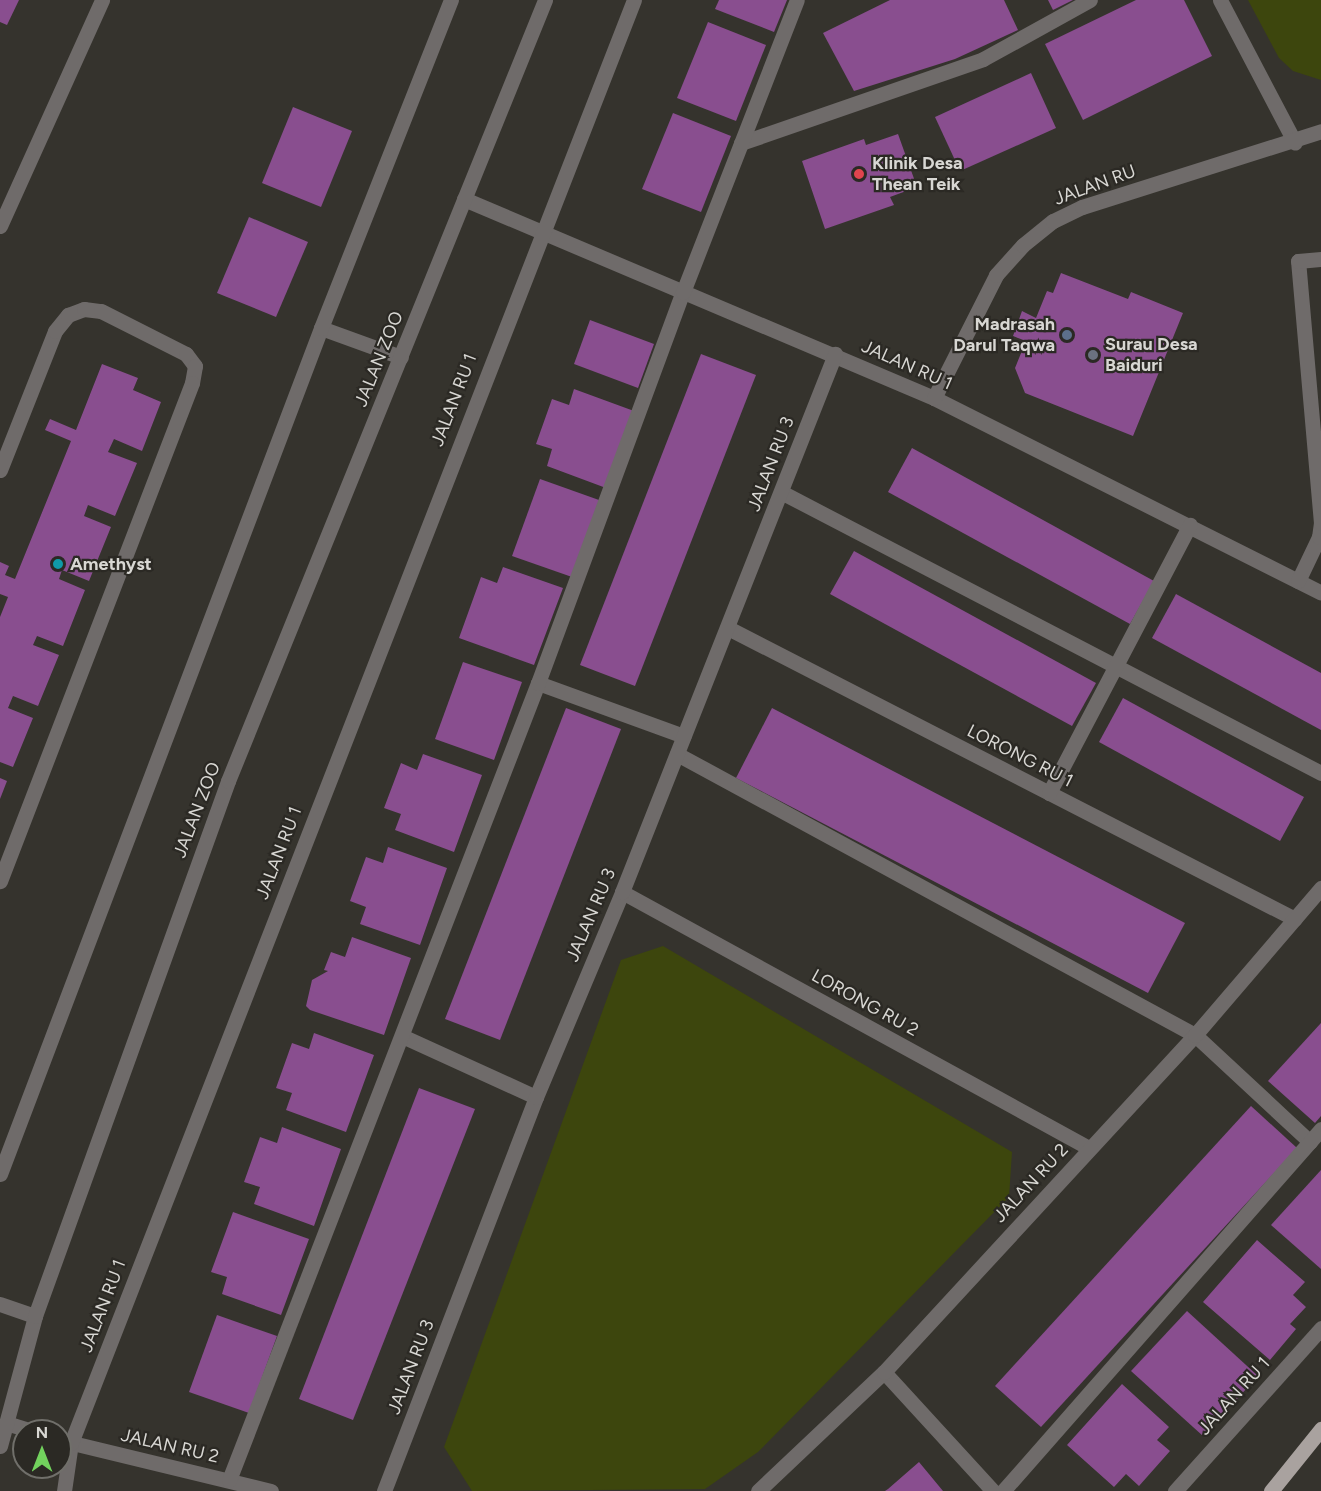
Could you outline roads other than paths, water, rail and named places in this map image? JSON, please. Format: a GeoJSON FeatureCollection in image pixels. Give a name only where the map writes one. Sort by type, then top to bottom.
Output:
{"type":"FeatureCollection","features":[{"type":"Feature","properties":{"kind":"main road"},"geometry":{"type":"LineString","coordinates":[[1271,1491],[1321,1429]]}},
{"type":"Feature","properties":{"kind":"street"},"geometry":{"type":"LineString","coordinates":[[0,226],[102,0]]}},
{"type":"Feature","properties":{"kind":"street"},"geometry":{"type":"LineString","coordinates":[[0,1174],[321,328],[451,0]]}},
{"type":"Feature","properties":{"kind":"street","name":"JALAN ZOO"},"geometry":{"type":"LineString","coordinates":[[0,1446],[35,1316],[228,781],[545,0]]}},
{"type":"Feature","properties":{"kind":"street","name":"JALAN RU 1"},"geometry":{"type":"LineString","coordinates":[[72,1426],[634,0]]}},
{"type":"Feature","properties":{"kind":"street"},"geometry":{"type":"LineString","coordinates":[[229,1480],[538,683],[683,292],[797,0]]}},
{"type":"Feature","properties":{"kind":"street"},"geometry":{"type":"LineString","coordinates":[[741,143],[983,59],[1090,0]]}},
{"type":"Feature","properties":{"kind":"street"},"geometry":{"type":"LineString","coordinates":[[1220,0],[1295,143]]}},
{"type":"Feature","properties":{"kind":"street","name":"JALAN RU"},"geometry":{"type":"LineString","coordinates":[[934,398],[996,275],[1023,245],[1053,221],[1082,207],[1295,143],[1321,131]]}},
{"type":"Feature","properties":{"kind":"street","name":"JALAN RU 1"},"geometry":{"type":"LineString","coordinates":[[464,200],[835,354],[934,398],[1321,593]]}},
{"type":"Feature","properties":{"kind":"street"},"geometry":{"type":"LineString","coordinates":[[1298,580],[1318,537],[1321,523],[1298,261],[1321,259]]}},
{"type":"Feature","properties":{"kind":"street"},"geometry":{"type":"LineString","coordinates":[[0,470],[55,331],[68,315],[84,309],[100,311],[186,354],[195,366],[192,383],[0,881]]}},
{"type":"Feature","properties":{"kind":"street"},"geometry":{"type":"LineString","coordinates":[[321,328],[401,357]]}},
{"type":"Feature","properties":{"kind":"street","name":"JALAN RU 3"},"geometry":{"type":"LineString","coordinates":[[384,1491],[536,1097],[622,892],[835,354]]}},
{"type":"Feature","properties":{"kind":"street"},"geometry":{"type":"LineString","coordinates":[[781,492],[1321,773]]}},
{"type":"Feature","properties":{"kind":"street"},"geometry":{"type":"LineString","coordinates":[[1049,793],[1190,525]]}},
{"type":"Feature","properties":{"kind":"street","name":"LORONG RU 1"},"geometry":{"type":"LineString","coordinates":[[728,628],[1295,919]]}},
{"type":"Feature","properties":{"kind":"street"},"geometry":{"type":"LineString","coordinates":[[538,683],[684,736]]}},
{"type":"Feature","properties":{"kind":"street"},"geometry":{"type":"LineString","coordinates":[[677,754],[1195,1035],[1310,1142]]}},
{"type":"Feature","properties":{"kind":"street","name":"JALAN RU 2"},"geometry":{"type":"LineString","coordinates":[[758,1491],[884,1372],[1195,1035],[1321,888]]}},
{"type":"Feature","properties":{"kind":"street","name":"LORONG RU 2"},"geometry":{"type":"LineString","coordinates":[[622,892],[1089,1148]]}},
{"type":"Feature","properties":{"kind":"street"},"geometry":{"type":"LineString","coordinates":[[402,1036],[536,1097]]}},
{"type":"Feature","properties":{"kind":"street"},"geometry":{"type":"LineString","coordinates":[[1003,1491],[1321,1129]]}},
{"type":"Feature","properties":{"kind":"street"},"geometry":{"type":"LineString","coordinates":[[0,1304],[35,1316]]}},
{"type":"Feature","properties":{"kind":"street","name":"JALAN RU 1"},"geometry":{"type":"LineString","coordinates":[[1175,1491],[1321,1328]]}},
{"type":"Feature","properties":{"kind":"street"},"geometry":{"type":"LineString","coordinates":[[884,1372],[993,1491]]}},
{"type":"Feature","properties":{"kind":"street"},"geometry":{"type":"LineString","coordinates":[[6,1423],[12,1425]]}},
{"type":"Feature","properties":{"kind":"street","name":"JALAN RU 2"},"geometry":{"type":"LineString","coordinates":[[72,1442],[271,1491]]}},
{"type":"Feature","properties":{"kind":"place","name":"Klinik Desa Thean Teik"},"geometry":{"type":"Point","coordinates":[859,174]}},
{"type":"Feature","properties":{"kind":"place","name":"Madrasah Darul Taqwa"},"geometry":{"type":"Point","coordinates":[1067,335]}},
{"type":"Feature","properties":{"kind":"place","name":"Surau Desa Baiduri"},"geometry":{"type":"Point","coordinates":[1093,355]}},
{"type":"Feature","properties":{"kind":"place","name":"Amethyst"},"geometry":{"type":"Point","coordinates":[58,564]}}]}
